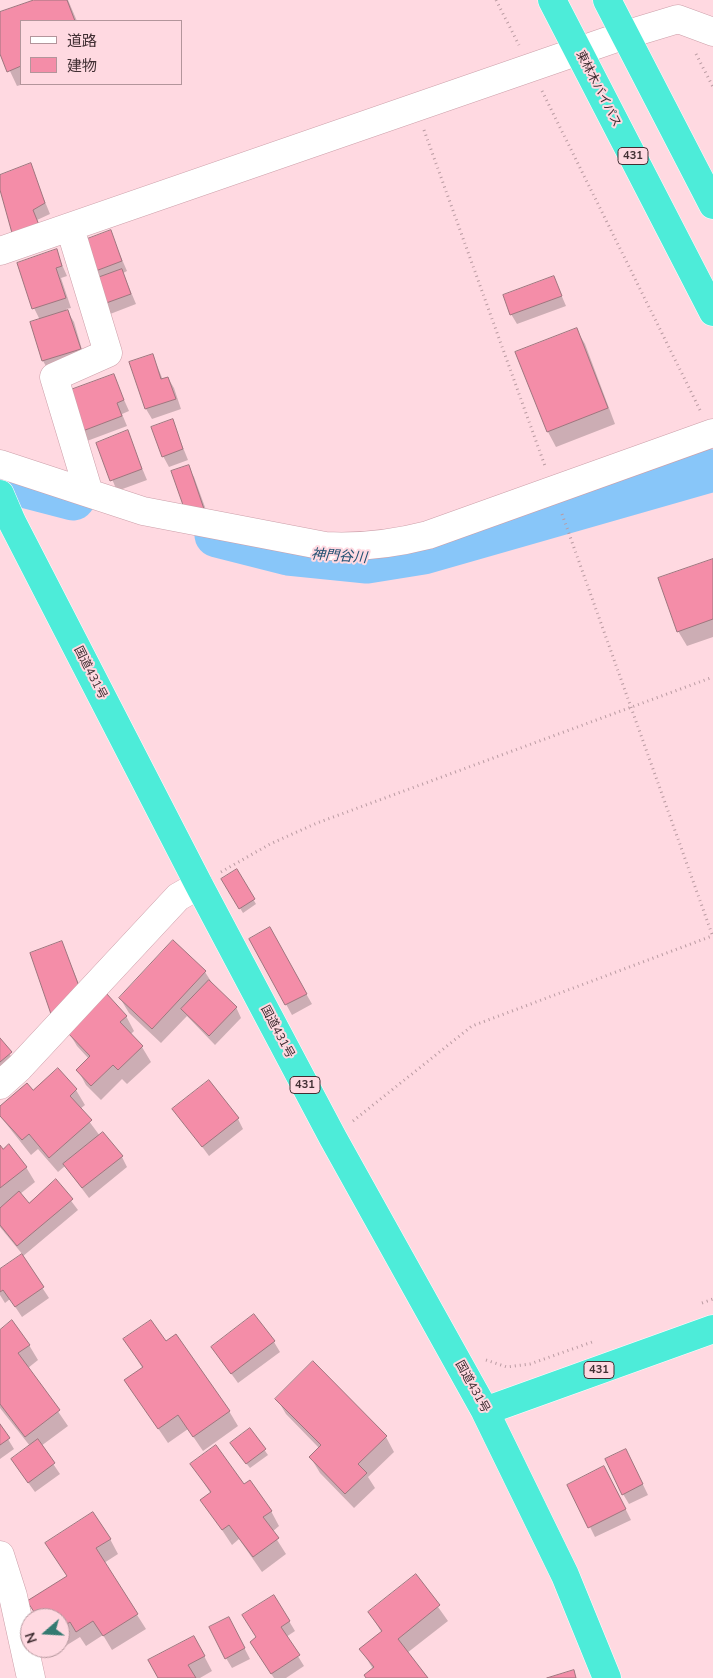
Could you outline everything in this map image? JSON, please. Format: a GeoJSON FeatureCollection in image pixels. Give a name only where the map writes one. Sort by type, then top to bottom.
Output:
{"type":"FeatureCollection","features":[{"type":"Feature","properties":{"kind":"highway","name":"東林木バイパス"},"geometry":{"type":"LineString","coordinates":[[552,0],[713,312]]}},
{"type":"Feature","properties":{"kind":"highway"},"geometry":{"type":"LineString","coordinates":[[607,0],[713,205]]}},
{"type":"Feature","properties":{"kind":"highway","name":"国道431号"},"geometry":{"type":"LineString","coordinates":[[0,494],[12,522],[199,885],[333,1138],[485,1410],[565,1575],[607,1678]]}},
{"type":"Feature","properties":{"kind":"highway","name":"431"},"geometry":{"type":"LineString","coordinates":[[485,1410],[713,1329]]}},
{"type":"Feature","properties":{"kind":"street"},"geometry":{"type":"LineString","coordinates":[[0,251],[626,35],[678,19],[713,32]]}},
{"type":"Feature","properties":{"kind":"street"},"geometry":{"type":"LineString","coordinates":[[70,228],[108,353],[54,377],[89,493]]}},
{"type":"Feature","properties":{"kind":"street"},"geometry":{"type":"LineString","coordinates":[[0,464],[143,511],[325,546],[355,548],[397,543],[428,535],[712,433]]}},
{"type":"Feature","properties":{"kind":"street"},"geometry":{"type":"LineString","coordinates":[[0,1085],[19,1068],[178,897],[199,885]]}},
{"type":"Feature","properties":{"kind":"street"},"geometry":{"type":"LineString","coordinates":[[0,1555],[13,1596],[31,1678]]}},
{"type":"Feature","properties":{"kind":"path"},"geometry":{"type":"LineString","coordinates":[[496,0],[712,433]]}},
{"type":"Feature","properties":{"kind":"path"},"geometry":{"type":"LineString","coordinates":[[333,1138],[472,1026],[713,936],[416,108]]}},
{"type":"Feature","properties":{"kind":"path"},"geometry":{"type":"LineString","coordinates":[[199,885],[270,844],[317,823],[713,677]]}},
{"type":"Feature","properties":{"kind":"path"},"geometry":{"type":"LineString","coordinates":[[695,1305],[713,1299]]}},
{"type":"Feature","properties":{"kind":"path"},"geometry":{"type":"LineString","coordinates":[[484,1359],[507,1367],[530,1364],[603,1338]]}},
{"type":"Feature","properties":{"kind":"building"},"geometry":{"type":"Polygon","coordinates":[[[34,0],[67,0],[75,20],[20,20],[20,66],[7,72],[0,54],[0,12],[34,0]]]}},
{"type":"Feature","properties":{"kind":"building"},"geometry":{"type":"Polygon","coordinates":[[[31,163],[45,203],[33,210],[39,225],[12,233],[0,190],[0,175],[31,163]]]}},
{"type":"Feature","properties":{"kind":"building"},"geometry":{"type":"Polygon","coordinates":[[[111,230],[122,261],[93,272],[82,241],[111,230]]]}},
{"type":"Feature","properties":{"kind":"building"},"geometry":{"type":"Polygon","coordinates":[[[57,249],[62,266],[56,268],[66,298],[32,309],[17,263],[57,249]]]}},
{"type":"Feature","properties":{"kind":"building"},"geometry":{"type":"Polygon","coordinates":[[[122,269],[131,294],[98,306],[89,281],[122,269]]]}},
{"type":"Feature","properties":{"kind":"building"},"geometry":{"type":"Polygon","coordinates":[[[554,276],[562,296],[510,315],[503,295],[554,276]]]}},
{"type":"Feature","properties":{"kind":"building"},"geometry":{"type":"Polygon","coordinates":[[[68,310],[81,349],[42,361],[30,322],[68,310]]]}},
{"type":"Feature","properties":{"kind":"building"},"geometry":{"type":"Polygon","coordinates":[[[577,328],[608,408],[547,432],[515,352],[577,328]]]}},
{"type":"Feature","properties":{"kind":"building"},"geometry":{"type":"Polygon","coordinates":[[[153,354],[161,379],[168,377],[176,399],[145,409],[129,362],[153,354]]]}},
{"type":"Feature","properties":{"kind":"building"},"geometry":{"type":"Polygon","coordinates":[[[114,374],[124,400],[117,403],[122,416],[80,432],[65,392],[114,374]]]}},
{"type":"Feature","properties":{"kind":"building"},"geometry":{"type":"Polygon","coordinates":[[[173,419],[183,449],[162,457],[151,427],[173,419]]]}},
{"type":"Feature","properties":{"kind":"building"},"geometry":{"type":"Polygon","coordinates":[[[128,430],[142,469],[110,481],[96,443],[128,430]]]}},
{"type":"Feature","properties":{"kind":"building"},"geometry":{"type":"Polygon","coordinates":[[[189,465],[204,509],[183,505],[171,471],[189,465]]]}},
{"type":"Feature","properties":{"kind":"building"},"geometry":{"type":"Polygon","coordinates":[[[713,559],[713,619],[677,632],[658,578],[713,559]]]}},
{"type":"Feature","properties":{"kind":"building"},"geometry":{"type":"Polygon","coordinates":[[[237,869],[255,899],[239,909],[221,879],[237,869]]]}},
{"type":"Feature","properties":{"kind":"building"},"geometry":{"type":"Polygon","coordinates":[[[270,927],[307,994],[285,1005],[249,939],[270,927]]]}},
{"type":"Feature","properties":{"kind":"building"},"geometry":{"type":"Polygon","coordinates":[[[173,940],[206,971],[152,1029],[119,998],[173,940]]]}},
{"type":"Feature","properties":{"kind":"building"},"geometry":{"type":"Polygon","coordinates":[[[62,941],[80,989],[52,1017],[30,953],[62,941]]]}},
{"type":"Feature","properties":{"kind":"building"},"geometry":{"type":"Polygon","coordinates":[[[209,980],[237,1007],[209,1036],[181,1009],[209,980]]]}},
{"type":"Feature","properties":{"kind":"building"},"geometry":{"type":"Polygon","coordinates":[[[106,993],[127,1016],[120,1022],[143,1046],[118,1070],[113,1065],[91,1086],[76,1070],[90,1056],[66,1031],[106,993]]]}},
{"type":"Feature","properties":{"kind":"building"},"geometry":{"type":"Polygon","coordinates":[[[0,1038],[12,1052],[0,1062],[0,1038]]]}},
{"type":"Feature","properties":{"kind":"building"},"geometry":{"type":"Polygon","coordinates":[[[58,1068],[77,1089],[70,1096],[92,1120],[49,1158],[29,1134],[22,1140],[0,1116],[0,1106],[27,1083],[33,1090],[58,1068]]]}},
{"type":"Feature","properties":{"kind":"building"},"geometry":{"type":"Polygon","coordinates":[[[209,1080],[239,1118],[202,1147],[172,1109],[209,1080]]]}},
{"type":"Feature","properties":{"kind":"building"},"geometry":{"type":"Polygon","coordinates":[[[103,1132],[123,1156],[82,1188],[63,1164],[103,1132]]]}},
{"type":"Feature","properties":{"kind":"building"},"geometry":{"type":"Polygon","coordinates":[[[9,1144],[27,1167],[0,1188],[0,1145],[3,1149],[9,1144]]]}},
{"type":"Feature","properties":{"kind":"building"},"geometry":{"type":"Polygon","coordinates":[[[56,1179],[73,1199],[17,1246],[0,1225],[0,1208],[19,1191],[29,1203],[56,1179]]]}},
{"type":"Feature","properties":{"kind":"building"},"geometry":{"type":"Polygon","coordinates":[[[22,1254],[44,1287],[15,1307],[3,1290],[0,1292],[0,1269],[22,1254]]]}},
{"type":"Feature","properties":{"kind":"building"},"geometry":{"type":"Polygon","coordinates":[[[254,1314],[275,1341],[231,1374],[211,1347],[254,1314]]]}},
{"type":"Feature","properties":{"kind":"building"},"geometry":{"type":"Polygon","coordinates":[[[12,1320],[30,1345],[18,1353],[60,1410],[25,1437],[0,1404],[0,1330],[12,1320]]]}},
{"type":"Feature","properties":{"kind":"building"},"geometry":{"type":"Polygon","coordinates":[[[151,1320],[166,1341],[176,1334],[230,1411],[193,1437],[178,1415],[158,1429],[124,1380],[143,1367],[123,1339],[151,1320]]]}},
{"type":"Feature","properties":{"kind":"building"},"geometry":{"type":"Polygon","coordinates":[[[313,1361],[387,1436],[358,1464],[367,1473],[345,1494],[309,1457],[321,1445],[275,1399],[313,1361]]]}},
{"type":"Feature","properties":{"kind":"building"},"geometry":{"type":"Polygon","coordinates":[[[0,1424],[10,1438],[0,1445],[0,1424]]]}},
{"type":"Feature","properties":{"kind":"building"},"geometry":{"type":"Polygon","coordinates":[[[250,1428],[266,1449],[246,1464],[230,1443],[250,1428]]]}},
{"type":"Feature","properties":{"kind":"building"},"geometry":{"type":"Polygon","coordinates":[[[38,1439],[55,1463],[28,1483],[11,1459],[38,1439]]]}},
{"type":"Feature","properties":{"kind":"building"},"geometry":{"type":"Polygon","coordinates":[[[216,1445],[244,1484],[250,1480],[272,1511],[263,1517],[279,1538],[253,1557],[229,1525],[222,1530],[200,1500],[211,1492],[190,1464],[216,1445]]]}},
{"type":"Feature","properties":{"kind":"building"},"geometry":{"type":"Polygon","coordinates":[[[626,1449],[643,1484],[622,1495],[605,1459],[626,1449]]]}},
{"type":"Feature","properties":{"kind":"building"},"geometry":{"type":"Polygon","coordinates":[[[604,1466],[626,1509],[588,1528],[567,1485],[604,1466]]]}},
{"type":"Feature","properties":{"kind":"building"},"geometry":{"type":"Polygon","coordinates":[[[93,1512],[111,1539],[96,1548],[138,1614],[103,1636],[93,1621],[76,1632],[70,1622],[70,1608],[32,1608],[27,1601],[67,1576],[45,1543],[93,1512]]]}},
{"type":"Feature","properties":{"kind":"building"},"geometry":{"type":"Polygon","coordinates":[[[416,1574],[440,1605],[398,1639],[428,1678],[366,1678],[364,1675],[374,1667],[359,1649],[382,1631],[368,1612],[416,1574]]]}},
{"type":"Feature","properties":{"kind":"building"},"geometry":{"type":"Polygon","coordinates":[[[274,1595],[290,1621],[281,1627],[300,1655],[271,1674],[250,1642],[256,1637],[242,1615],[274,1595]]]}},
{"type":"Feature","properties":{"kind":"building"},"geometry":{"type":"Polygon","coordinates":[[[229,1617],[245,1648],[225,1659],[209,1627],[229,1617]]]}},
{"type":"Feature","properties":{"kind":"building"},"geometry":{"type":"Polygon","coordinates":[[[194,1636],[205,1656],[188,1665],[196,1678],[158,1678],[148,1660],[194,1636]]]}},
{"type":"Feature","properties":{"kind":"building"},"geometry":{"type":"Polygon","coordinates":[[[574,1670],[576,1678],[547,1678],[574,1670]]]}},
{"type":"Feature","properties":{"kind":"waterway","name":"神門谷川"},"geometry":{"type":"LineString","coordinates":[[217,535],[288,553],[367,561],[423,552],[706,471]]}},
{"type":"Feature","properties":{"kind":"waterway","name":"神門谷川"},"geometry":{"type":"LineString","coordinates":[[0,479],[73,498]]}}]}
